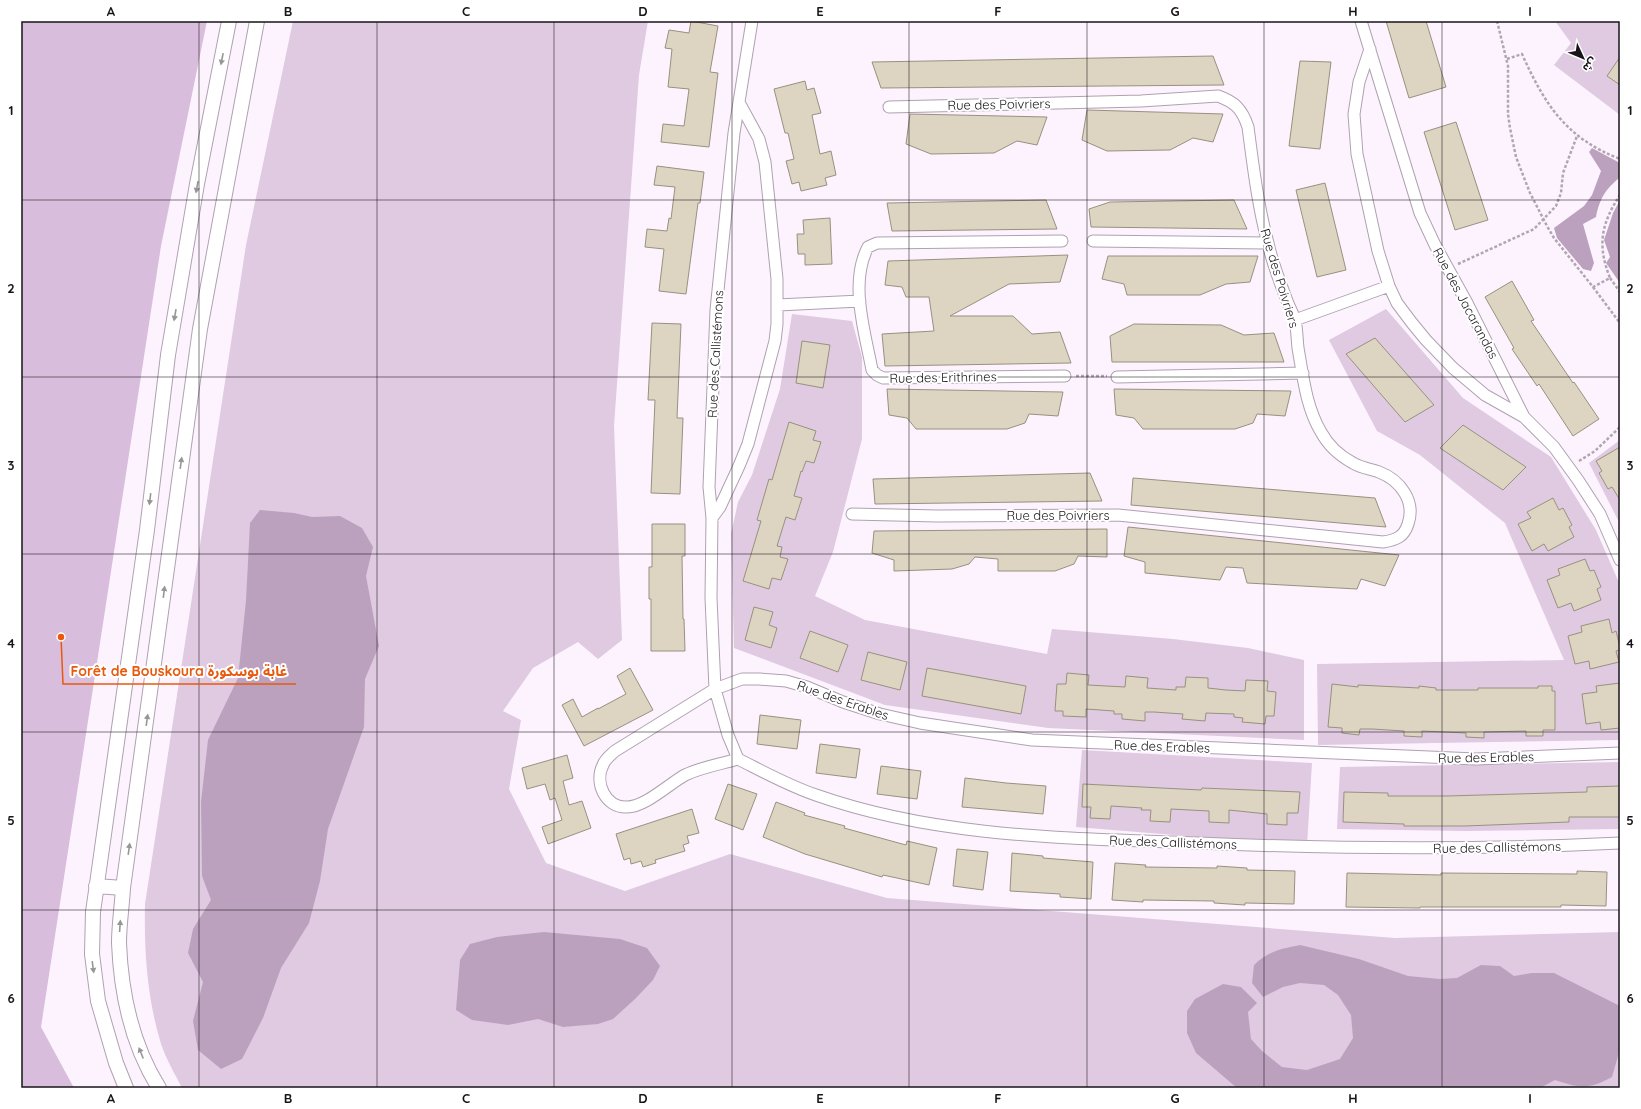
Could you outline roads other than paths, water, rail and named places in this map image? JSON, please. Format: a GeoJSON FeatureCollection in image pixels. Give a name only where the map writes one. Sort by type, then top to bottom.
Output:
{"type":"FeatureCollection","features":[{"type":"Feature","properties":{"kind":"street"},"geometry":{"type":"LineString","coordinates":[[126,1088],[116,1063],[98,1001],[92,954],[93,912],[141,570],[168,355],[197,184],[230,21]]}},
{"type":"Feature","properties":{"kind":"street"},"geometry":{"type":"LineString","coordinates":[[159,1088],[142,1055],[132,1028],[123,990],[119,942],[123,888],[200,329],[257,21]]}},
{"type":"Feature","properties":{"kind":"street","name":"Rue des Callistémons"},"geometry":{"type":"LineString","coordinates":[[752,21],[740,104],[734,133],[716,310],[709,487],[712,518],[711,598],[715,689],[728,735],[738,759],[773,777],[814,794],[848,805],[902,819],[1013,835],[1309,848],[1421,849],[1620,843]]}},
{"type":"Feature","properties":{"kind":"street","name":"Rue des Jacarandas"},"geometry":{"type":"LineString","coordinates":[[1361,21],[1420,213],[1516,397],[1524,417],[1554,447],[1569,467],[1600,514],[1620,560]]}},
{"type":"Feature","properties":{"kind":"street"},"geometry":{"type":"LineString","coordinates":[[1370,49],[1359,82],[1354,114],[1357,154],[1378,251],[1389,286],[1397,303],[1412,323],[1453,368],[1485,395],[1524,417]]}},
{"type":"Feature","properties":{"kind":"street","name":"Rue des Poivriers"},"geometry":{"type":"LineString","coordinates":[[852,514],[937,516],[1118,515],[1384,542],[1395,540],[1402,536],[1410,518],[1411,508],[1407,498],[1396,482],[1390,477],[1354,464],[1343,457],[1332,447],[1321,432],[1306,395],[1295,320],[1284,294],[1267,242],[1248,127],[1239,108],[1229,100],[1218,96],[1141,101],[889,107]]}},
{"type":"Feature","properties":{"kind":"street"},"geometry":{"type":"LineString","coordinates":[[712,518],[720,508],[748,444],[775,341],[778,306],[777,279],[765,162],[759,139],[740,104]]}},
{"type":"Feature","properties":{"kind":"street","name":"Rue des Erithrines"},"geometry":{"type":"LineString","coordinates":[[1062,241],[877,243],[868,247],[860,266],[860,301],[872,370],[883,378],[1065,376]]}},
{"type":"Feature","properties":{"kind":"street"},"geometry":{"type":"LineString","coordinates":[[1093,241],[1267,242]]}},
{"type":"Feature","properties":{"kind":"street"},"geometry":{"type":"LineString","coordinates":[[1295,320],[1389,286]]}},
{"type":"Feature","properties":{"kind":"street"},"geometry":{"type":"LineString","coordinates":[[778,306],[860,301]]}},
{"type":"Feature","properties":{"kind":"street"},"geometry":{"type":"LineString","coordinates":[[1117,376],[1303,373]]}},
{"type":"Feature","properties":{"kind":"street","name":"Rue des Erables"},"geometry":{"type":"LineString","coordinates":[[715,689],[742,679],[760,678],[786,681],[807,687],[843,702],[880,714],[920,724],[1032,740],[1476,759],[1620,753]]}},
{"type":"Feature","properties":{"kind":"street"},"geometry":{"type":"LineString","coordinates":[[715,689],[615,751],[603,763],[600,770],[601,789],[613,804],[626,808],[636,806],[687,774],[738,759]]}},
{"type":"Feature","properties":{"kind":"street"},"geometry":{"type":"LineString","coordinates":[[96,886],[123,888]]}},
{"type":"Feature","properties":{"kind":"place","name":"Forêt de Bouskoura غابة بوسكورة"},"geometry":{"type":"Point","coordinates":[61,637]}}]}
